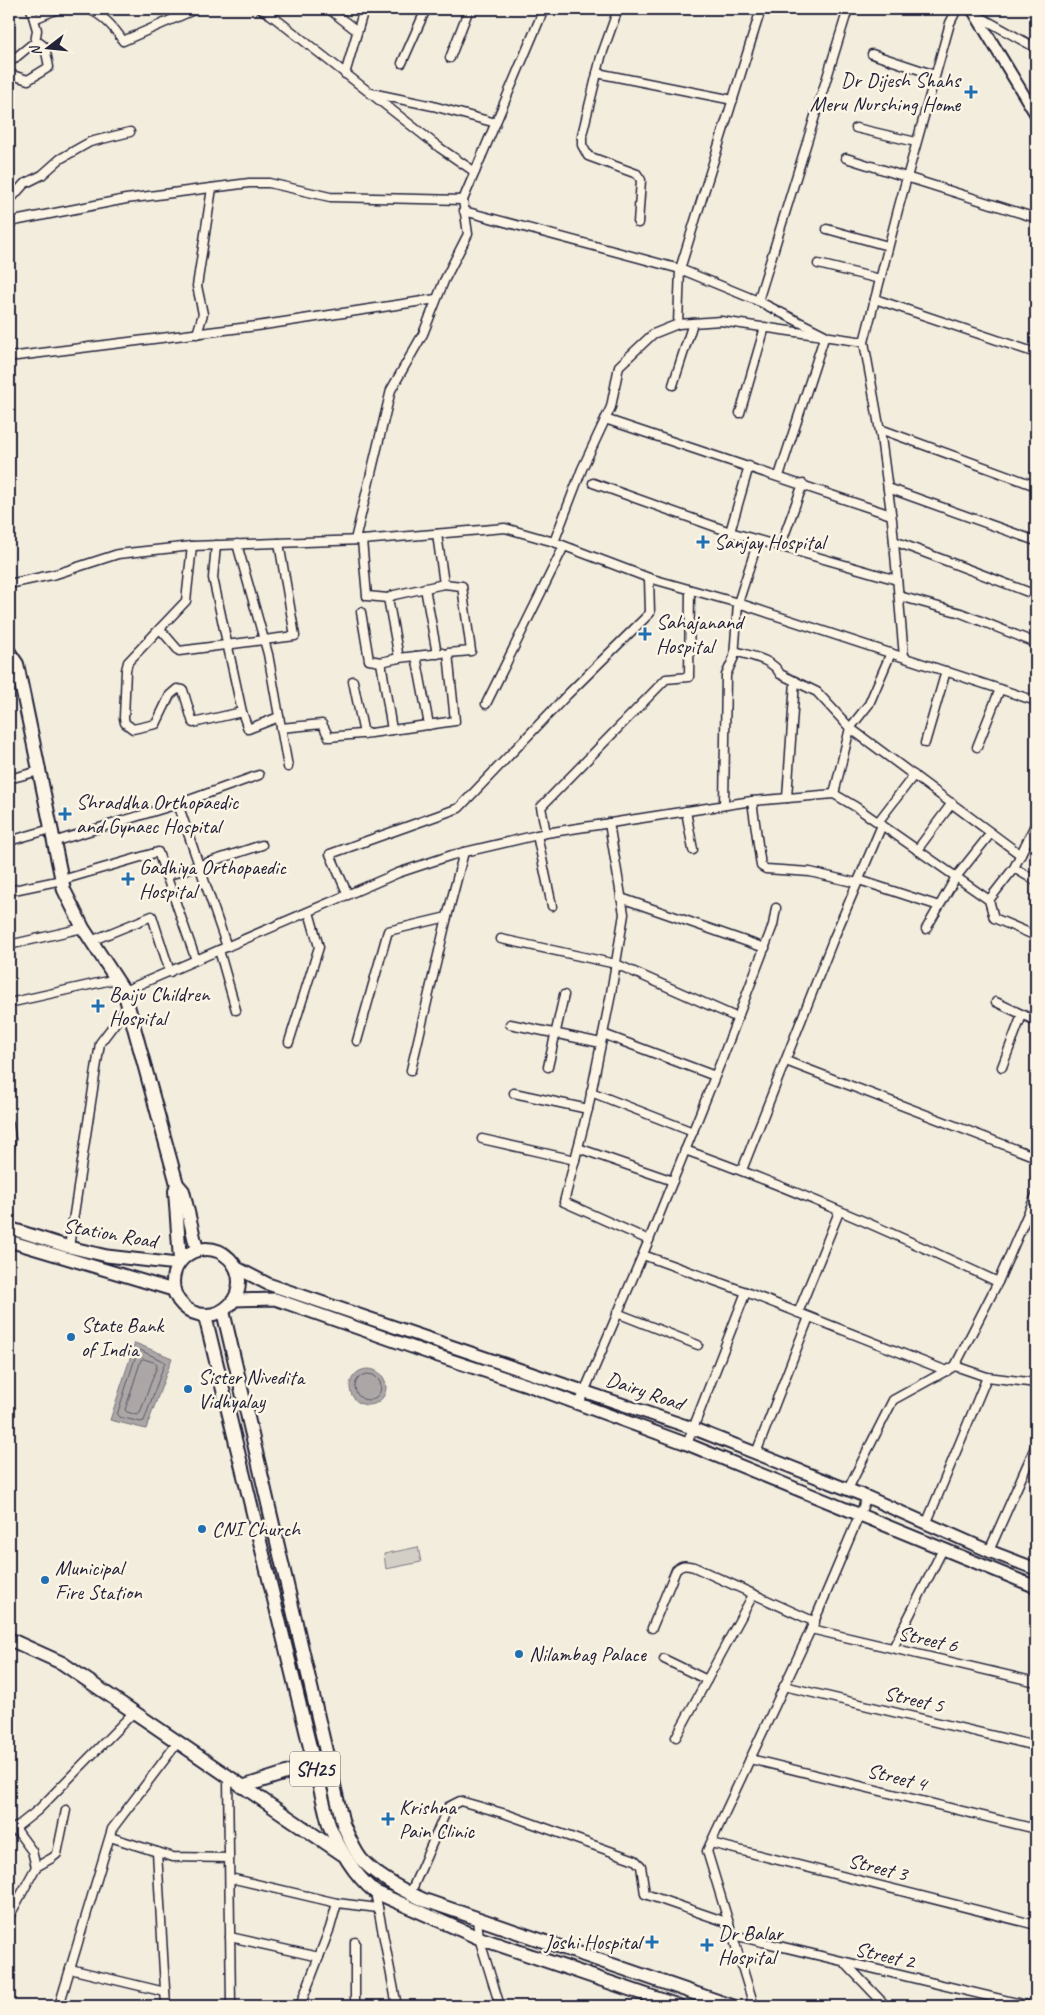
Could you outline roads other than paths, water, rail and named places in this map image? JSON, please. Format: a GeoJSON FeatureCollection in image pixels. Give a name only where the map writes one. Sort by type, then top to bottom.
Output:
{"type":"FeatureCollection","features":[{"type":"Feature","properties":{"kind":"main road"},"geometry":{"type":"LineString","coordinates":[[9,652],[13,661],[39,771],[64,890],[83,928],[124,992],[177,1184],[183,1191],[197,1250]]}},
{"type":"Feature","properties":{"kind":"main road"},"geometry":{"type":"LineString","coordinates":[[177,1184],[175,1191],[179,1262],[173,1278],[173,1290],[177,1300],[194,1314],[206,1316],[223,1312],[234,1300],[239,1278],[235,1267],[228,1258],[219,1252],[208,1249],[197,1250],[188,1254],[179,1262]]}},
{"type":"Feature","properties":{"kind":"main road","name":"Station Road"},"geometry":{"type":"LineString","coordinates":[[9,1228],[69,1247],[128,1259],[179,1262]]}},
{"type":"Feature","properties":{"kind":"main road"},"geometry":{"type":"LineString","coordinates":[[9,1241],[173,1290]]}},
{"type":"Feature","properties":{"kind":"main road","name":"Dairy Road"},"geometry":{"type":"LineString","coordinates":[[235,1267],[268,1284],[692,1428],[868,1497],[989,1551],[1036,1569]]}},
{"type":"Feature","properties":{"kind":"main road","name":"Dairy Road"},"geometry":{"type":"LineString","coordinates":[[234,1300],[276,1299],[579,1404],[687,1444],[1036,1585]]}},
{"type":"Feature","properties":{"kind":"main road"},"geometry":{"type":"LineString","coordinates":[[223,1312],[343,1824],[360,1858]]}},
{"type":"Feature","properties":{"kind":"main road","name":"SH25"},"geometry":{"type":"LineString","coordinates":[[206,1316],[329,1825],[343,1854],[362,1881],[375,1892],[479,1938],[679,2006]]}},
{"type":"Feature","properties":{"kind":"main road","name":"SH25"},"geometry":{"type":"LineString","coordinates":[[9,1638],[62,1663],[242,1787],[343,1854],[360,1858],[375,1872],[410,1894],[477,1919],[732,2006]]}},
{"type":"Feature","properties":{"kind":"main road"},"geometry":{"type":"LineString","coordinates":[[242,1787],[314,1764]]}},
{"type":"Feature","properties":{"kind":"street"},"geometry":{"type":"LineString","coordinates":[[31,9],[37,30],[35,44]]}},
{"type":"Feature","properties":{"kind":"street"},"geometry":{"type":"LineString","coordinates":[[34,19],[58,9]]}},
{"type":"Feature","properties":{"kind":"street"},"geometry":{"type":"LineString","coordinates":[[88,9],[103,18],[115,29],[123,41],[196,9]]}},
{"type":"Feature","properties":{"kind":"street"},"geometry":{"type":"LineString","coordinates":[[261,9],[272,15],[440,148],[475,172]]}},
{"type":"Feature","properties":{"kind":"street"},"geometry":{"type":"LineString","coordinates":[[329,9],[357,31]]}},
{"type":"Feature","properties":{"kind":"street"},"geometry":{"type":"LineString","coordinates":[[345,74],[364,9]]}},
{"type":"Feature","properties":{"kind":"street"},"geometry":{"type":"LineString","coordinates":[[402,64],[426,9]]}},
{"type":"Feature","properties":{"kind":"street"},"geometry":{"type":"LineString","coordinates":[[450,58],[469,9]]}},
{"type":"Feature","properties":{"kind":"street"},"geometry":{"type":"LineString","coordinates":[[361,612],[369,660],[381,662],[399,658],[471,651],[462,586],[444,584],[388,598],[367,596],[359,540],[391,390],[423,334],[436,299],[468,234],[463,200],[544,9]]}},
{"type":"Feature","properties":{"kind":"street"},"geometry":{"type":"LineString","coordinates":[[608,9],[618,10],[597,73],[582,135],[582,145],[588,156],[637,174],[641,180],[638,223]]}},
{"type":"Feature","properties":{"kind":"street"},"geometry":{"type":"LineString","coordinates":[[678,324],[680,269],[761,9]]}},
{"type":"Feature","properties":{"kind":"street"},"geometry":{"type":"LineString","coordinates":[[758,301],[848,9]]}},
{"type":"Feature","properties":{"kind":"street"},"geometry":{"type":"LineString","coordinates":[[904,658],[888,488],[880,429],[864,342],[916,142],[950,23],[957,9]]}},
{"type":"Feature","properties":{"kind":"street"},"geometry":{"type":"LineString","coordinates":[[973,11],[1036,48]]}},
{"type":"Feature","properties":{"kind":"street"},"geometry":{"type":"LineString","coordinates":[[973,11],[1036,115]]}},
{"type":"Feature","properties":{"kind":"street"},"geometry":{"type":"LineString","coordinates":[[9,63],[35,44],[40,43],[45,47],[49,67],[28,80],[9,74]]}},
{"type":"Feature","properties":{"kind":"street"},"geometry":{"type":"LineString","coordinates":[[872,54],[935,75]]}},
{"type":"Feature","properties":{"kind":"street"},"geometry":{"type":"LineString","coordinates":[[597,73],[733,100]]}},
{"type":"Feature","properties":{"kind":"street"},"geometry":{"type":"LineString","coordinates":[[369,93],[433,106],[496,123]]}},
{"type":"Feature","properties":{"kind":"street"},"geometry":{"type":"LineString","coordinates":[[856,128],[916,142]]}},
{"type":"Feature","properties":{"kind":"street"},"geometry":{"type":"LineString","coordinates":[[9,201],[24,184],[50,170],[60,159],[81,147],[90,142],[130,132]]}},
{"type":"Feature","properties":{"kind":"street"},"geometry":{"type":"LineString","coordinates":[[846,158],[1036,218]]}},
{"type":"Feature","properties":{"kind":"street"},"geometry":{"type":"LineString","coordinates":[[9,222],[126,199],[249,183],[269,183],[330,197],[463,200]]}},
{"type":"Feature","properties":{"kind":"street"},"geometry":{"type":"LineString","coordinates":[[197,334],[203,314],[197,286],[212,188]]}},
{"type":"Feature","properties":{"kind":"street"},"geometry":{"type":"LineString","coordinates":[[464,211],[680,269],[758,301],[825,335]]}},
{"type":"Feature","properties":{"kind":"street"},"geometry":{"type":"LineString","coordinates":[[827,230],[888,246]]}},
{"type":"Feature","properties":{"kind":"street"},"geometry":{"type":"LineString","coordinates":[[818,264],[880,279]]}},
{"type":"Feature","properties":{"kind":"street"},"geometry":{"type":"LineString","coordinates":[[9,357],[197,334],[436,299]]}},
{"type":"Feature","properties":{"kind":"street"},"geometry":{"type":"LineString","coordinates":[[875,299],[1036,352]]}},
{"type":"Feature","properties":{"kind":"street"},"geometry":{"type":"LineString","coordinates":[[554,542],[582,469],[611,407],[619,366],[653,334],[678,324],[721,321],[864,342]]}},
{"type":"Feature","properties":{"kind":"street"},"geometry":{"type":"LineString","coordinates":[[673,385],[693,323]]}},
{"type":"Feature","properties":{"kind":"street"},"geometry":{"type":"LineString","coordinates":[[740,413],[765,327]]}},
{"type":"Feature","properties":{"kind":"street"},"geometry":{"type":"LineString","coordinates":[[779,476],[825,335]]}},
{"type":"Feature","properties":{"kind":"street"},"geometry":{"type":"LineString","coordinates":[[606,419],[891,515]]}},
{"type":"Feature","properties":{"kind":"street"},"geometry":{"type":"LineString","coordinates":[[880,429],[1036,486]]}},
{"type":"Feature","properties":{"kind":"street"},"geometry":{"type":"LineString","coordinates":[[730,532],[749,466]]}},
{"type":"Feature","properties":{"kind":"street"},"geometry":{"type":"LineString","coordinates":[[593,483],[758,541],[897,580]]}},
{"type":"Feature","properties":{"kind":"street"},"geometry":{"type":"LineString","coordinates":[[780,547],[803,484]]}},
{"type":"Feature","properties":{"kind":"street"},"geometry":{"type":"LineString","coordinates":[[888,488],[1036,541]]}},
{"type":"Feature","properties":{"kind":"street"},"geometry":{"type":"LineString","coordinates":[[9,584],[56,574],[118,554],[192,546],[359,540],[505,528],[554,542],[649,578],[738,603],[1000,689],[1036,699]]}},
{"type":"Feature","properties":{"kind":"street"},"geometry":{"type":"LineString","coordinates":[[437,534],[444,584]]}},
{"type":"Feature","properties":{"kind":"street"},"geometry":{"type":"LineString","coordinates":[[724,805],[726,675],[735,651],[738,603],[758,541]]}},
{"type":"Feature","properties":{"kind":"street"},"geometry":{"type":"LineString","coordinates":[[894,541],[1036,594]]}},
{"type":"Feature","properties":{"kind":"street"},"geometry":{"type":"LineString","coordinates":[[160,629],[179,651],[295,636],[279,543]]}},
{"type":"Feature","properties":{"kind":"street"},"geometry":{"type":"LineString","coordinates":[[237,544],[264,641],[288,767]]}},
{"type":"Feature","properties":{"kind":"street"},"geometry":{"type":"LineString","coordinates":[[216,545],[213,578],[242,712],[248,729],[279,717]]}},
{"type":"Feature","properties":{"kind":"street"},"geometry":{"type":"LineString","coordinates":[[192,546],[186,601],[128,662],[125,680],[125,723],[133,730],[156,724],[170,695],[177,689],[183,690],[193,724],[242,712]]}},
{"type":"Feature","properties":{"kind":"street"},"geometry":{"type":"LineString","coordinates":[[486,704],[564,546]]}},
{"type":"Feature","properties":{"kind":"street"},"geometry":{"type":"LineString","coordinates":[[348,895],[330,854],[459,808],[567,695],[650,613],[649,578]]}},
{"type":"Feature","properties":{"kind":"street"},"geometry":{"type":"LineString","coordinates":[[425,588],[436,654]]}},
{"type":"Feature","properties":{"kind":"street"},"geometry":{"type":"LineString","coordinates":[[546,833],[541,807],[666,679],[690,677],[690,591]]}},
{"type":"Feature","properties":{"kind":"street"},"geometry":{"type":"LineString","coordinates":[[899,596],[961,613],[1036,644]]}},
{"type":"Feature","properties":{"kind":"street"},"geometry":{"type":"LineString","coordinates":[[388,598],[399,658]]}},
{"type":"Feature","properties":{"kind":"street"},"geometry":{"type":"LineString","coordinates":[[735,651],[760,658],[777,668],[780,674],[817,692],[850,728],[1021,855]]}},
{"type":"Feature","properties":{"kind":"street"},"geometry":{"type":"LineString","coordinates":[[281,728],[322,724],[329,737],[456,721],[448,653]]}},
{"type":"Feature","properties":{"kind":"street"},"geometry":{"type":"LineString","coordinates":[[834,794],[850,728],[869,704],[891,653]]}},
{"type":"Feature","properties":{"kind":"street"},"geometry":{"type":"LineString","coordinates":[[416,656],[429,725]]}},
{"type":"Feature","properties":{"kind":"street"},"geometry":{"type":"LineString","coordinates":[[381,662],[392,730]]}},
{"type":"Feature","properties":{"kind":"street"},"geometry":{"type":"LineString","coordinates":[[925,743],[946,671]]}},
{"type":"Feature","properties":{"kind":"street"},"geometry":{"type":"LineString","coordinates":[[787,798],[795,681]]}},
{"type":"Feature","properties":{"kind":"street"},"geometry":{"type":"LineString","coordinates":[[353,682],[364,734]]}},
{"type":"Feature","properties":{"kind":"street"},"geometry":{"type":"LineString","coordinates":[[977,747],[1000,689]]}},
{"type":"Feature","properties":{"kind":"street"},"geometry":{"type":"LineString","coordinates":[[9,780],[39,771]]}},
{"type":"Feature","properties":{"kind":"street"},"geometry":{"type":"LineString","coordinates":[[9,841],[52,835],[178,804],[259,775]]}},
{"type":"Feature","properties":{"kind":"street"},"geometry":{"type":"LineString","coordinates":[[742,1170],[880,824],[914,775]]}},
{"type":"Feature","properties":{"kind":"street"},"geometry":{"type":"LineString","coordinates":[[124,992],[398,873],[464,852],[546,833],[609,823],[752,801],[834,794],[989,900],[994,918],[1036,936]]}},
{"type":"Feature","properties":{"kind":"street"},"geometry":{"type":"LineString","coordinates":[[752,801],[762,866],[766,869],[810,872],[858,882],[939,906]]}},
{"type":"Feature","properties":{"kind":"street"},"geometry":{"type":"LineString","coordinates":[[917,850],[952,803]]}},
{"type":"Feature","properties":{"kind":"street"},"geometry":{"type":"LineString","coordinates":[[178,804],[200,866],[223,949],[236,1010]]}},
{"type":"Feature","properties":{"kind":"street"},"geometry":{"type":"LineString","coordinates":[[686,811],[693,850]]}},
{"type":"Feature","properties":{"kind":"street"},"geometry":{"type":"LineString","coordinates":[[609,823],[624,914],[588,1109],[564,1202],[649,1240]]}},
{"type":"Feature","properties":{"kind":"street"},"geometry":{"type":"LineString","coordinates":[[989,900],[1014,868],[1036,823]]}},
{"type":"Feature","properties":{"kind":"street"},"geometry":{"type":"LineString","coordinates":[[926,929],[956,877],[991,833]]}},
{"type":"Feature","properties":{"kind":"street"},"geometry":{"type":"LineString","coordinates":[[537,835],[552,906]]}},
{"type":"Feature","properties":{"kind":"street"},"geometry":{"type":"LineString","coordinates":[[166,876],[262,844]]}},
{"type":"Feature","properties":{"kind":"street"},"geometry":{"type":"LineString","coordinates":[[9,891],[62,880],[158,852],[196,960]]}},
{"type":"Feature","properties":{"kind":"street"},"geometry":{"type":"LineString","coordinates":[[411,1070],[464,852]]}},
{"type":"Feature","properties":{"kind":"street"},"geometry":{"type":"LineString","coordinates":[[1014,868],[1036,881]]}},
{"type":"Feature","properties":{"kind":"street"},"geometry":{"type":"LineString","coordinates":[[621,898],[765,948]]}},
{"type":"Feature","properties":{"kind":"street"},"geometry":{"type":"LineString","coordinates":[[579,1404],[693,1132],[765,948],[773,926],[776,908]]}},
{"type":"Feature","properties":{"kind":"street"},"geometry":{"type":"LineString","coordinates":[[289,1042],[318,948],[309,912]]}},
{"type":"Feature","properties":{"kind":"street"},"geometry":{"type":"LineString","coordinates":[[92,941],[152,916],[170,972]]}},
{"type":"Feature","properties":{"kind":"street"},"geometry":{"type":"LineString","coordinates":[[356,1042],[388,931],[447,916]]}},
{"type":"Feature","properties":{"kind":"street"},"geometry":{"type":"LineString","coordinates":[[9,945],[83,928]]}},
{"type":"Feature","properties":{"kind":"street"},"geometry":{"type":"LineString","coordinates":[[500,939],[616,964],[738,1018]]}},
{"type":"Feature","properties":{"kind":"street"},"geometry":{"type":"LineString","coordinates":[[9,1003],[116,979]]}},
{"type":"Feature","properties":{"kind":"street"},"geometry":{"type":"LineString","coordinates":[[548,1067],[564,995]]}},
{"type":"Feature","properties":{"kind":"street"},"geometry":{"type":"LineString","coordinates":[[996,1002],[1036,1021]]}},
{"type":"Feature","properties":{"kind":"street"},"geometry":{"type":"LineString","coordinates":[[69,1247],[100,1043],[128,1006]]}},
{"type":"Feature","properties":{"kind":"street"},"geometry":{"type":"LineString","coordinates":[[1002,1067],[1022,1015]]}},
{"type":"Feature","properties":{"kind":"street"},"geometry":{"type":"LineString","coordinates":[[510,1024],[602,1039],[715,1076]]}},
{"type":"Feature","properties":{"kind":"street"},"geometry":{"type":"LineString","coordinates":[[786,1061],[1036,1157]]}},
{"type":"Feature","properties":{"kind":"street"},"geometry":{"type":"LineString","coordinates":[[591,1092],[693,1132]]}},
{"type":"Feature","properties":{"kind":"street"},"geometry":{"type":"LineString","coordinates":[[514,1093],[588,1109]]}},
{"type":"Feature","properties":{"kind":"street"},"geometry":{"type":"LineString","coordinates":[[9,1124],[11,1140],[9,1153]]}},
{"type":"Feature","properties":{"kind":"street"},"geometry":{"type":"LineString","coordinates":[[482,1139],[574,1160]]}},
{"type":"Feature","properties":{"kind":"street"},"geometry":{"type":"LineString","coordinates":[[578,1148],[673,1181]]}},
{"type":"Feature","properties":{"kind":"street"},"geometry":{"type":"LineString","coordinates":[[685,1150],[742,1170],[904,1238],[998,1282]]}},
{"type":"Feature","properties":{"kind":"street"},"geometry":{"type":"LineString","coordinates":[[848,1490],[893,1400],[955,1366],[998,1282],[1036,1194]]}},
{"type":"Feature","properties":{"kind":"street"},"geometry":{"type":"LineString","coordinates":[[798,1313],[839,1212]]}},
{"type":"Feature","properties":{"kind":"street"},"geometry":{"type":"LineString","coordinates":[[643,1255],[746,1292],[947,1371]]}},
{"type":"Feature","properties":{"kind":"street"},"geometry":{"type":"LineString","coordinates":[[687,1444],[746,1292]]}},
{"type":"Feature","properties":{"kind":"street"},"geometry":{"type":"LineString","coordinates":[[617,1314],[698,1345]]}},
{"type":"Feature","properties":{"kind":"street"},"geometry":{"type":"LineString","coordinates":[[756,1453],[809,1317]]}},
{"type":"Feature","properties":{"kind":"street"},"geometry":{"type":"LineString","coordinates":[[955,1366],[987,1377],[1036,1383]]}},
{"type":"Feature","properties":{"kind":"street"},"geometry":{"type":"LineString","coordinates":[[927,1522],[987,1377]]}},
{"type":"Feature","properties":{"kind":"street"},"geometry":{"type":"LineString","coordinates":[[989,1551],[1036,1446]]}},
{"type":"Feature","properties":{"kind":"street"},"geometry":{"type":"LineString","coordinates":[[754,2006],[707,1851],[813,1625],[868,1497]]}},
{"type":"Feature","properties":{"kind":"street"},"geometry":{"type":"LineString","coordinates":[[893,1648],[943,1549]]}},
{"type":"Feature","properties":{"kind":"street","name":"Street 6"},"geometry":{"type":"LineString","coordinates":[[652,1628],[676,1570],[680,1566],[685,1565],[694,1567],[813,1625],[893,1648],[1036,1682]]}},
{"type":"Feature","properties":{"kind":"street"},"geometry":{"type":"LineString","coordinates":[[676,1737],[753,1595]]}},
{"type":"Feature","properties":{"kind":"street"},"geometry":{"type":"LineString","coordinates":[[664,1659],[706,1680]]}},
{"type":"Feature","properties":{"kind":"street","name":"Street 5"},"geometry":{"type":"LineString","coordinates":[[784,1686],[1036,1746]]}},
{"type":"Feature","properties":{"kind":"street"},"geometry":{"type":"LineString","coordinates":[[36,1867],[32,1851],[12,1830],[38,1810],[134,1712]]}},
{"type":"Feature","properties":{"kind":"street"},"geometry":{"type":"LineString","coordinates":[[59,2006],[112,1829],[178,1742]]}},
{"type":"Feature","properties":{"kind":"street","name":"Street 4"},"geometry":{"type":"LineString","coordinates":[[750,1759],[1036,1830]]}},
{"type":"Feature","properties":{"kind":"street"},"geometry":{"type":"LineString","coordinates":[[228,1777],[231,2006]]}},
{"type":"Feature","properties":{"kind":"street"},"geometry":{"type":"LineString","coordinates":[[410,1894],[448,1807],[460,1801],[506,1814],[635,1860],[641,1866],[643,1872],[645,1894],[729,1922]]}},
{"type":"Feature","properties":{"kind":"street"},"geometry":{"type":"LineString","coordinates":[[9,1917],[36,1867],[57,1854],[66,1810]]}},
{"type":"Feature","properties":{"kind":"street"},"geometry":{"type":"LineString","coordinates":[[110,1837],[173,1857],[229,1858]]}},
{"type":"Feature","properties":{"kind":"street","name":"Street 3"},"geometry":{"type":"LineString","coordinates":[[710,1843],[1036,1925]]}},
{"type":"Feature","properties":{"kind":"street"},"geometry":{"type":"LineString","coordinates":[[157,1852],[166,2006]]}},
{"type":"Feature","properties":{"kind":"street"},"geometry":{"type":"LineString","coordinates":[[230,1878],[337,1903],[378,1908]]}},
{"type":"Feature","properties":{"kind":"street"},"geometry":{"type":"LineString","coordinates":[[375,1892],[397,2006]]}},
{"type":"Feature","properties":{"kind":"street"},"geometry":{"type":"LineString","coordinates":[[300,2006],[337,1903]]}},
{"type":"Feature","properties":{"kind":"street"},"geometry":{"type":"LineString","coordinates":[[477,1919],[479,1938],[500,2006]]}},
{"type":"Feature","properties":{"kind":"street","name":"Street 2"},"geometry":{"type":"LineString","coordinates":[[733,1935],[1030,2006]]}},
{"type":"Feature","properties":{"kind":"street"},"geometry":{"type":"LineString","coordinates":[[230,1937],[319,1957]]}},
{"type":"Feature","properties":{"kind":"street"},"geometry":{"type":"LineString","coordinates":[[355,2006],[356,1942]]}},
{"type":"Feature","properties":{"kind":"street"},"geometry":{"type":"LineString","coordinates":[[845,1963],[886,2006]]}},
{"type":"Feature","properties":{"kind":"street"},"geometry":{"type":"LineString","coordinates":[[70,1969],[165,1992]]}},
{"type":"Feature","properties":{"kind":"water"},"geometry":{"type":"Polygon","coordinates":[[[135,1343],[172,1358],[146,1429],[110,1420],[135,1343]]]}},
{"type":"Feature","properties":{"kind":"water"},"geometry":{"type":"Polygon","coordinates":[[[368,1369],[375,1370],[381,1374],[385,1380],[385,1394],[381,1400],[375,1404],[368,1405],[361,1404],[355,1400],[351,1394],[350,1387],[351,1380],[355,1374],[361,1370],[368,1369]]]}},
{"type":"Feature","properties":{"kind":"place","name":"Dr Dijesh Shahs Meru Nurshing Home"},"geometry":{"type":"Point","coordinates":[971,92]}},
{"type":"Feature","properties":{"kind":"place","name":"Sanjay Hospital"},"geometry":{"type":"Point","coordinates":[703,542]}},
{"type":"Feature","properties":{"kind":"place","name":"Sahajanand Hospital"},"geometry":{"type":"Point","coordinates":[645,634]}},
{"type":"Feature","properties":{"kind":"place","name":"Shraddha Orthopaedic and Gynaec Hospital"},"geometry":{"type":"Point","coordinates":[65,814]}},
{"type":"Feature","properties":{"kind":"place","name":"Gadhiya Orthopaedic Hospital"},"geometry":{"type":"Point","coordinates":[128,879]}},
{"type":"Feature","properties":{"kind":"place","name":"Baiju Children Hospital"},"geometry":{"type":"Point","coordinates":[98,1006]}},
{"type":"Feature","properties":{"kind":"place","name":"State Bank of India"},"geometry":{"type":"Point","coordinates":[71,1337]}},
{"type":"Feature","properties":{"kind":"place","name":"Sister Nivedita Vidhyalay"},"geometry":{"type":"Point","coordinates":[188,1389]}},
{"type":"Feature","properties":{"kind":"place","name":"CNI Church"},"geometry":{"type":"Point","coordinates":[202,1529]}},
{"type":"Feature","properties":{"kind":"place","name":"Municipal Fire Station"},"geometry":{"type":"Point","coordinates":[45,1580]}},
{"type":"Feature","properties":{"kind":"place","name":"Nilambag Palace"},"geometry":{"type":"Point","coordinates":[519,1654]}},
{"type":"Feature","properties":{"kind":"place","name":"Krishna Pain Clinic"},"geometry":{"type":"Point","coordinates":[388,1819]}},
{"type":"Feature","properties":{"kind":"place","name":"Joshi Hospital"},"geometry":{"type":"Point","coordinates":[652,1942]}},
{"type":"Feature","properties":{"kind":"place","name":"Dr Balar Hospital"},"geometry":{"type":"Point","coordinates":[707,1945]}}]}
